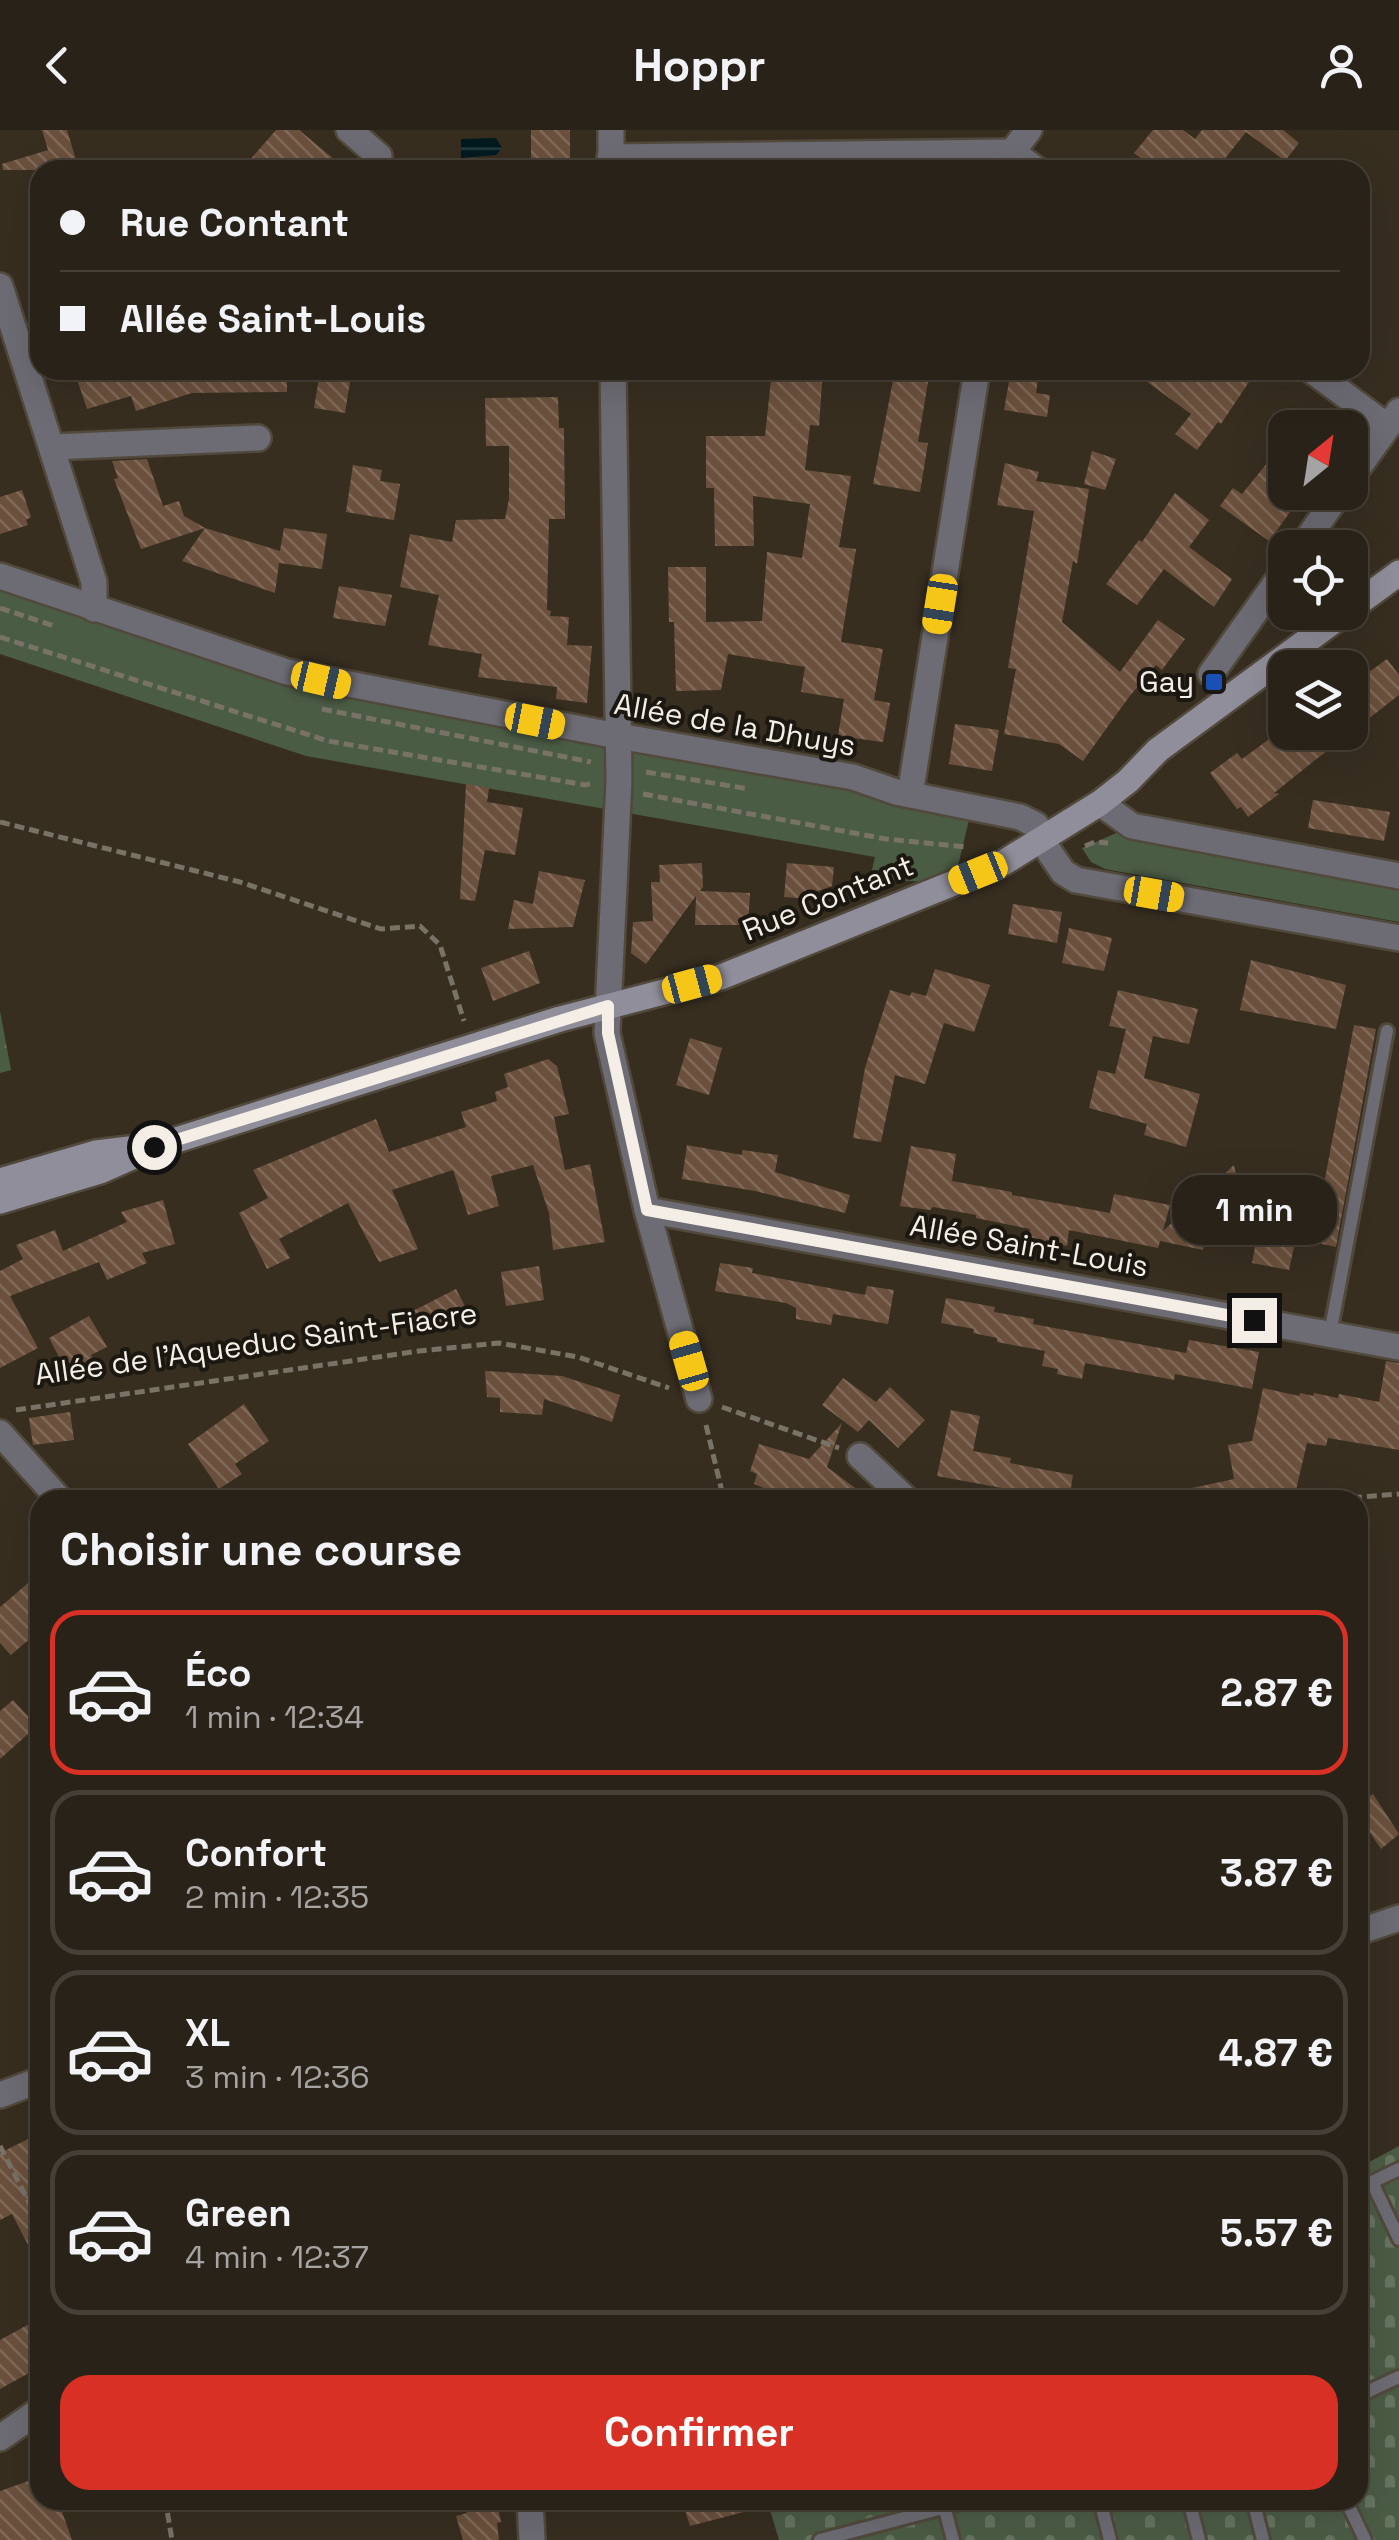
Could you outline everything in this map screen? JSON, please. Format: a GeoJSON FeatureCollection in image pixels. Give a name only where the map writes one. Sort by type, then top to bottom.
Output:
{"type":"FeatureCollection","features":[{"type":"Feature","properties":{"kind":"main road","name":"Rue Contant"},"geometry":{"type":"LineString","coordinates":[[1368,596],[1399,574]]}},
{"type":"Feature","properties":{"kind":"main road","name":"Rue Contant"},"geometry":{"type":"LineString","coordinates":[[0,1201],[100,1171],[154,1147],[608,1006],[721,976],[1003,864],[1100,803],[1158,750],[1322,630]]}},
{"type":"Feature","properties":{"kind":"main road","name":"Rue Contant"},"geometry":{"type":"LineString","coordinates":[[0,1181],[96,1152],[154,1147]]}},
{"type":"Feature","properties":{"kind":"street"},"geometry":{"type":"LineString","coordinates":[[349,130],[379,156]]}},
{"type":"Feature","properties":{"kind":"street"},"geometry":{"type":"LineString","coordinates":[[610,130],[610,160]]}},
{"type":"Feature","properties":{"kind":"street"},"geometry":{"type":"LineString","coordinates":[[1011,160],[1029,130]]}},
{"type":"Feature","properties":{"kind":"street"},"geometry":{"type":"LineString","coordinates":[[0,286],[30,377]]}},
{"type":"Feature","properties":{"kind":"street"},"geometry":{"type":"LineString","coordinates":[[31,380],[94,582],[94,608]]}},
{"type":"Feature","properties":{"kind":"street"},"geometry":{"type":"LineString","coordinates":[[613,380],[618,780],[608,1033],[647,1210],[699,1398]]}},
{"type":"Feature","properties":{"kind":"street"},"geometry":{"type":"LineString","coordinates":[[910,795],[975,380]]}},
{"type":"Feature","properties":{"kind":"street"},"geometry":{"type":"LineString","coordinates":[[1327,380],[1393,418],[1368,453]]}},
{"type":"Feature","properties":{"kind":"street"},"geometry":{"type":"LineString","coordinates":[[53,447],[258,438]]}},
{"type":"Feature","properties":{"kind":"street","name":"Allée de la Dhuys"},"geometry":{"type":"LineString","coordinates":[[0,576],[287,672],[356,688],[853,777],[910,795],[1020,817],[1036,825],[1063,872],[1076,880],[1399,938]]}},
{"type":"Feature","properties":{"kind":"street"},"geometry":{"type":"LineString","coordinates":[[1211,674],[1268,594]]}},
{"type":"Feature","properties":{"kind":"street"},"geometry":{"type":"LineString","coordinates":[[1100,803],[1132,826],[1399,876]]}},
{"type":"Feature","properties":{"kind":"street","name":"Allée Saint-Louis"},"geometry":{"type":"LineString","coordinates":[[647,1210],[1399,1347]]}},
{"type":"Feature","properties":{"kind":"street"},"geometry":{"type":"LineString","coordinates":[[6,1422],[53,1490]]}},
{"type":"Feature","properties":{"kind":"street"},"geometry":{"type":"LineString","coordinates":[[860,1456],[896,1490]]}},
{"type":"Feature","properties":{"kind":"street"},"geometry":{"type":"LineString","coordinates":[[1368,1929],[1399,1918]]}},
{"type":"Feature","properties":{"kind":"street"},"geometry":{"type":"LineString","coordinates":[[0,2095],[30,2084]]}},
{"type":"Feature","properties":{"kind":"street"},"geometry":{"type":"LineString","coordinates":[[0,2438],[30,2417]]}},
{"type":"Feature","properties":{"kind":"street"},"geometry":{"type":"LineString","coordinates":[[530,2510],[532,2540]]}},
{"type":"Feature","properties":{"kind":"lane"},"geometry":{"type":"LineString","coordinates":[[1330,1334],[1386,1031]]}},
{"type":"Feature","properties":{"kind":"lane"},"geometry":{"type":"LineString","coordinates":[[1368,2184],[1399,2170]]}},
{"type":"Feature","properties":{"kind":"lane"},"geometry":{"type":"LineString","coordinates":[[1372,2182],[1399,2239]]}},
{"type":"Feature","properties":{"kind":"lane"},"geometry":{"type":"LineString","coordinates":[[1368,2391],[1399,2377]]}},
{"type":"Feature","properties":{"kind":"lane"},"geometry":{"type":"LineString","coordinates":[[820,2540],[922,2510]]}},
{"type":"Feature","properties":{"kind":"lane"},"geometry":{"type":"LineString","coordinates":[[945,2510],[953,2540]]}},
{"type":"Feature","properties":{"kind":"lane"},"geometry":{"type":"LineString","coordinates":[[1102,2510],[1110,2540]]}},
{"type":"Feature","properties":{"kind":"lane"},"geometry":{"type":"LineString","coordinates":[[1192,2510],[1199,2540]]}},
{"type":"Feature","properties":{"kind":"lane"},"geometry":{"type":"LineString","coordinates":[[1256,2510],[1263,2540]]}},
{"type":"Feature","properties":{"kind":"lane"},"geometry":{"type":"LineString","coordinates":[[1351,2510],[1365,2540]]}},
{"type":"Feature","properties":{"kind":"path"},"geometry":{"type":"LineString","coordinates":[[0,638],[328,741],[586,785],[600,776],[632,782],[642,794],[692,804],[886,839],[956,848],[972,846]]}},
{"type":"Feature","properties":{"kind":"path"},"geometry":{"type":"LineString","coordinates":[[0,822],[240,882],[381,928],[420,926],[440,945],[473,1048]]}},
{"type":"Feature","properties":{"kind":"path","name":"Allée de l'Aqueduc Saint-Fiacre"},"geometry":{"type":"LineString","coordinates":[[6,1422],[419,1351],[499,1343],[578,1357],[860,1456]]}},
{"type":"Feature","properties":{"kind":"path"},"geometry":{"type":"LineString","coordinates":[[699,1398],[722,1490]]}},
{"type":"Feature","properties":{"kind":"path"},"geometry":{"type":"LineString","coordinates":[[1368,1496],[1399,1494]]}},
{"type":"Feature","properties":{"kind":"path"},"geometry":{"type":"LineString","coordinates":[[0,2146],[30,2204]]}},
{"type":"Feature","properties":{"kind":"path"},"geometry":{"type":"LineString","coordinates":[[166,2510],[172,2540]]}},
{"type":"Feature","properties":{"kind":"green space"},"geometry":{"type":"Polygon","coordinates":[[[0,576],[287,672],[972,807],[954,883],[870,879],[875,857],[306,756],[0,654],[0,576]]]}},
{"type":"Feature","properties":{"kind":"green space"},"geometry":{"type":"Polygon","coordinates":[[[1132,826],[1399,876],[1399,922],[1105,869],[1091,862],[1082,848],[1132,826]]]}},
{"type":"Feature","properties":{"kind":"green space"},"geometry":{"type":"Polygon","coordinates":[[[0,1011],[11,1070],[0,1073],[0,1011]]]}},
{"type":"Feature","properties":{"kind":"green space"},"geometry":{"type":"Polygon","coordinates":[[[1399,2146],[1399,2540],[779,2540],[770,2510],[1368,2510],[1368,2163],[1399,2146]]]}},
{"type":"Feature","properties":{"kind":"water"},"geometry":{"type":"Polygon","coordinates":[[[496,138],[502,148],[496,155],[461,158],[461,139],[496,138]]]}},
{"type":"Feature","properties":{"kind":"building"},"geometry":{"type":"Polygon","coordinates":[[[42,130],[67,130],[76,160],[30,160],[30,170],[3,170],[2,164],[48,150],[42,130]]]}},
{"type":"Feature","properties":{"kind":"building"},"geometry":{"type":"Polygon","coordinates":[[[276,130],[299,130],[335,160],[250,160],[276,130]]]}},
{"type":"Feature","properties":{"kind":"building"},"geometry":{"type":"Polygon","coordinates":[[[531,130],[570,130],[570,160],[531,160],[531,130]]]}},
{"type":"Feature","properties":{"kind":"building"},"geometry":{"type":"Polygon","coordinates":[[[1153,130],[1183,130],[1195,139],[1202,130],[1283,130],[1299,143],[1286,160],[1246,132],[1224,160],[1143,160],[1134,153],[1153,130]]]}},
{"type":"Feature","properties":{"kind":"building"},"geometry":{"type":"Polygon","coordinates":[[[77,380],[287,380],[287,392],[192,393],[136,411],[131,396],[87,409],[77,380]]]}},
{"type":"Feature","properties":{"kind":"building"},"geometry":{"type":"Polygon","coordinates":[[[319,380],[350,382],[345,413],[314,408],[319,380]]]}},
{"type":"Feature","properties":{"kind":"building"},"geometry":{"type":"Polygon","coordinates":[[[771,380],[822,380],[819,426],[810,425],[805,470],[851,476],[839,547],[856,549],[841,642],[883,649],[874,700],[890,703],[883,742],[838,736],[844,699],[801,692],[805,667],[728,654],[721,690],[676,691],[668,567],[706,567],[706,622],[762,621],[767,552],[802,558],[810,504],[753,496],[754,546],[715,546],[714,488],[706,488],[706,436],[765,436],[771,380]]]}},
{"type":"Feature","properties":{"kind":"building"},"geometry":{"type":"Polygon","coordinates":[[[893,380],[928,380],[918,442],[928,443],[920,492],[873,484],[893,380]]]}},
{"type":"Feature","properties":{"kind":"building"},"geometry":{"type":"Polygon","coordinates":[[[1009,380],[1038,380],[1036,393],[1050,395],[1047,417],[1004,410],[1009,380]]]}},
{"type":"Feature","properties":{"kind":"building"},"geometry":{"type":"Polygon","coordinates":[[[1145,380],[1250,380],[1221,424],[1218,422],[1197,450],[1175,434],[1191,414],[1145,380]]]}},
{"type":"Feature","properties":{"kind":"building"},"geometry":{"type":"Polygon","coordinates":[[[558,397],[559,428],[564,428],[565,519],[549,519],[547,610],[551,611],[550,616],[569,617],[567,645],[592,646],[587,703],[556,699],[557,687],[478,677],[482,654],[428,645],[439,595],[400,587],[410,534],[452,542],[456,520],[505,519],[509,446],[486,446],[485,398],[558,397]]]}},
{"type":"Feature","properties":{"kind":"building"},"geometry":{"type":"Polygon","coordinates":[[[1092,451],[1116,459],[1105,490],[1084,484],[1092,451]]]}},
{"type":"Feature","properties":{"kind":"building"},"geometry":{"type":"Polygon","coordinates":[[[147,459],[163,506],[179,501],[184,516],[205,528],[141,549],[114,479],[118,478],[112,461],[147,459]]]}},
{"type":"Feature","properties":{"kind":"building"},"geometry":{"type":"Polygon","coordinates":[[[1268,462],[1268,510],[1292,510],[1277,530],[1268,530],[1268,540],[1220,506],[1233,488],[1242,494],[1268,462]]]}},
{"type":"Feature","properties":{"kind":"building"},"geometry":{"type":"Polygon","coordinates":[[[1005,463],[1039,472],[1036,481],[1089,489],[1077,564],[1073,561],[1062,622],[1120,672],[1158,620],[1185,639],[1162,670],[1156,665],[1129,697],[1083,761],[1059,744],[1004,734],[1016,669],[1008,668],[1034,511],[997,505],[1005,463]]]}},
{"type":"Feature","properties":{"kind":"building"},"geometry":{"type":"Polygon","coordinates":[[[353,465],[382,470],[380,481],[400,484],[394,520],[346,512],[353,465]]]}},
{"type":"Feature","properties":{"kind":"building"},"geometry":{"type":"Polygon","coordinates":[[[22,490],[31,517],[26,520],[28,525],[0,534],[0,497],[22,490]]]}},
{"type":"Feature","properties":{"kind":"building"},"geometry":{"type":"Polygon","coordinates":[[[1175,493],[1209,520],[1189,547],[1232,579],[1214,607],[1164,569],[1137,605],[1106,584],[1139,540],[1142,542],[1175,493]]]}},
{"type":"Feature","properties":{"kind":"building"},"geometry":{"type":"Polygon","coordinates":[[[205,528],[280,551],[284,528],[327,534],[322,569],[279,563],[275,593],[182,561],[205,528]]]}},
{"type":"Feature","properties":{"kind":"building"},"geometry":{"type":"Polygon","coordinates":[[[339,586],[392,595],[385,626],[333,618],[339,586]]]}},
{"type":"Feature","properties":{"kind":"building"},"geometry":{"type":"Polygon","coordinates":[[[1387,659],[1399,675],[1399,695],[1368,719],[1368,673],[1387,659]]]}},
{"type":"Feature","properties":{"kind":"building"},"geometry":{"type":"Polygon","coordinates":[[[955,724],[999,730],[992,771],[949,764],[955,724]]]}},
{"type":"Feature","properties":{"kind":"building"},"geometry":{"type":"Polygon","coordinates":[[[1268,740],[1268,750],[1329,750],[1248,817],[1241,807],[1237,809],[1210,773],[1237,753],[1242,759],[1268,740]]]}},
{"type":"Feature","properties":{"kind":"building"},"geometry":{"type":"Polygon","coordinates":[[[466,784],[489,788],[487,802],[523,808],[515,855],[485,850],[475,901],[460,899],[466,784]]]}},
{"type":"Feature","properties":{"kind":"building"},"geometry":{"type":"Polygon","coordinates":[[[1313,800],[1390,812],[1384,841],[1308,828],[1313,800]]]}},
{"type":"Feature","properties":{"kind":"building"},"geometry":{"type":"Polygon","coordinates":[[[702,863],[700,891],[750,893],[748,925],[695,925],[696,896],[646,964],[631,953],[633,922],[653,921],[651,882],[660,882],[659,865],[702,863]]]}},
{"type":"Feature","properties":{"kind":"building"},"geometry":{"type":"Polygon","coordinates":[[[787,863],[834,867],[832,886],[798,898],[784,897],[787,863]]]}},
{"type":"Feature","properties":{"kind":"building"},"geometry":{"type":"Polygon","coordinates":[[[539,871],[585,880],[573,927],[508,929],[514,900],[533,904],[539,871]]]}},
{"type":"Feature","properties":{"kind":"building"},"geometry":{"type":"Polygon","coordinates":[[[1013,904],[1062,912],[1057,943],[1008,934],[1013,904]]]}},
{"type":"Feature","properties":{"kind":"building"},"geometry":{"type":"Polygon","coordinates":[[[1069,928],[1112,938],[1104,971],[1062,963],[1069,928]]]}},
{"type":"Feature","properties":{"kind":"building"},"geometry":{"type":"Polygon","coordinates":[[[529,951],[540,983],[493,1001],[481,968],[529,951]]]}},
{"type":"Feature","properties":{"kind":"building"},"geometry":{"type":"Polygon","coordinates":[[[1251,960],[1346,985],[1336,1029],[1240,1010],[1251,960]]]}},
{"type":"Feature","properties":{"kind":"building"},"geometry":{"type":"Polygon","coordinates":[[[935,969],[990,985],[974,1032],[944,1023],[925,1084],[895,1075],[881,1142],[853,1138],[865,1068],[890,990],[926,996],[935,969]]]}},
{"type":"Feature","properties":{"kind":"building"},"geometry":{"type":"Polygon","coordinates":[[[1118,990],[1198,1009],[1189,1044],[1153,1036],[1144,1078],[1200,1094],[1186,1147],[1144,1135],[1147,1124],[1089,1108],[1098,1070],[1115,1074],[1126,1029],[1109,1026],[1118,990]]]}},
{"type":"Feature","properties":{"kind":"building"},"geometry":{"type":"Polygon","coordinates":[[[1354,1025],[1376,1029],[1336,1247],[1313,1242],[1354,1025]]]}},
{"type":"Feature","properties":{"kind":"building"},"geometry":{"type":"Polygon","coordinates":[[[690,1038],[722,1048],[709,1095],[676,1085],[690,1038]]]}},
{"type":"Feature","properties":{"kind":"building"},"geometry":{"type":"Polygon","coordinates":[[[548,1059],[557,1066],[569,1114],[554,1117],[565,1170],[590,1164],[605,1242],[553,1250],[549,1213],[533,1165],[491,1176],[499,1206],[468,1215],[453,1170],[392,1190],[418,1249],[379,1262],[348,1203],[279,1239],[290,1258],[267,1269],[239,1213],[268,1198],[253,1170],[376,1119],[389,1152],[466,1127],[461,1112],[497,1101],[495,1092],[508,1087],[504,1074],[548,1059]]]}},
{"type":"Feature","properties":{"kind":"building"},"geometry":{"type":"Polygon","coordinates":[[[687,1145],[742,1155],[742,1150],[778,1155],[775,1172],[850,1195],[845,1213],[755,1191],[682,1179],[687,1145]]]}},
{"type":"Feature","properties":{"kind":"building"},"geometry":{"type":"Polygon","coordinates":[[[911,1146],[956,1154],[952,1181],[1012,1195],[1110,1213],[1114,1194],[1170,1205],[1163,1231],[1188,1208],[1193,1209],[1194,1202],[1234,1165],[1242,1203],[1236,1237],[1206,1232],[1203,1250],[1160,1241],[1158,1248],[1069,1230],[1067,1246],[1028,1239],[1030,1229],[976,1215],[900,1206],[911,1146]]]}},
{"type":"Feature","properties":{"kind":"building"},"geometry":{"type":"Polygon","coordinates":[[[163,1200],[175,1244],[142,1253],[147,1263],[107,1280],[99,1262],[10,1296],[38,1348],[0,1368],[0,1271],[23,1259],[16,1245],[55,1230],[63,1251],[127,1222],[121,1212],[163,1200]]]}},
{"type":"Feature","properties":{"kind":"building"},"geometry":{"type":"Polygon","coordinates":[[[1258,1231],[1296,1238],[1289,1270],[1252,1263],[1258,1231]]]}},
{"type":"Feature","properties":{"kind":"building"},"geometry":{"type":"Polygon","coordinates":[[[720,1263],[865,1295],[867,1286],[894,1290],[888,1324],[833,1314],[831,1325],[796,1319],[796,1308],[786,1303],[715,1291],[720,1263]]]}},
{"type":"Feature","properties":{"kind":"building"},"geometry":{"type":"Polygon","coordinates":[[[539,1266],[544,1300],[506,1306],[501,1272],[539,1266]]]}},
{"type":"Feature","properties":{"kind":"building"},"geometry":{"type":"Polygon","coordinates":[[[456,1289],[466,1308],[436,1328],[417,1333],[407,1314],[456,1289]]]}},
{"type":"Feature","properties":{"kind":"building"},"geometry":{"type":"Polygon","coordinates":[[[946,1298],[995,1307],[994,1312],[1034,1319],[1033,1324],[1186,1353],[1189,1340],[1259,1352],[1252,1389],[1175,1374],[1174,1380],[1085,1363],[1082,1379],[1057,1374],[1058,1369],[1042,1366],[1045,1351],[997,1342],[997,1338],[973,1333],[974,1329],[941,1323],[946,1298]]]}},
{"type":"Feature","properties":{"kind":"building"},"geometry":{"type":"Polygon","coordinates":[[[89,1316],[107,1347],[91,1355],[97,1368],[72,1381],[49,1338],[89,1316]]]}},
{"type":"Feature","properties":{"kind":"building"},"geometry":{"type":"Polygon","coordinates":[[[1386,1361],[1399,1363],[1399,1450],[1328,1438],[1326,1446],[1307,1443],[1296,1490],[1183,1490],[1234,1479],[1228,1445],[1252,1441],[1263,1388],[1299,1396],[1314,1393],[1338,1398],[1339,1394],[1379,1402],[1386,1361]]]}},
{"type":"Feature","properties":{"kind":"building"},"geometry":{"type":"Polygon","coordinates":[[[485,1371],[562,1376],[620,1395],[612,1422],[544,1399],[542,1415],[500,1412],[500,1398],[487,1397],[485,1371]]]}},
{"type":"Feature","properties":{"kind":"building"},"geometry":{"type":"Polygon","coordinates":[[[843,1378],[876,1402],[890,1387],[925,1420],[898,1448],[869,1420],[858,1432],[822,1405],[843,1378]]]}},
{"type":"Feature","properties":{"kind":"building"},"geometry":{"type":"Polygon","coordinates":[[[244,1404],[269,1441],[235,1464],[242,1474],[219,1489],[188,1444],[244,1404]]]}},
{"type":"Feature","properties":{"kind":"building"},"geometry":{"type":"Polygon","coordinates":[[[951,1410],[980,1416],[973,1451],[1011,1458],[1010,1463],[1073,1475],[1071,1490],[1013,1490],[937,1476],[951,1410]]]}},
{"type":"Feature","properties":{"kind":"building"},"geometry":{"type":"Polygon","coordinates":[[[70,1412],[74,1440],[33,1445],[29,1418],[70,1412]]]}},
{"type":"Feature","properties":{"kind":"building"},"geometry":{"type":"Polygon","coordinates":[[[842,1423],[827,1467],[858,1490],[769,1490],[754,1484],[757,1474],[750,1471],[759,1444],[809,1459],[842,1423]]]}},
{"type":"Feature","properties":{"kind":"building"},"geometry":{"type":"Polygon","coordinates":[[[30,1582],[30,1639],[11,1655],[0,1643],[0,1607],[30,1582]]]}},
{"type":"Feature","properties":{"kind":"building"},"geometry":{"type":"Polygon","coordinates":[[[13,1700],[30,1718],[30,1732],[0,1759],[0,1711],[13,1700]]]}},
{"type":"Feature","properties":{"kind":"building"},"geometry":{"type":"Polygon","coordinates":[[[1373,1794],[1399,1834],[1381,1849],[1368,1832],[1368,1797],[1373,1794]]]}},
{"type":"Feature","properties":{"kind":"building"},"geometry":{"type":"Polygon","coordinates":[[[30,2138],[30,2249],[12,2214],[0,2220],[0,2153],[30,2138]]]}},
{"type":"Feature","properties":{"kind":"building"},"geometry":{"type":"Polygon","coordinates":[[[30,2324],[30,2372],[0,2389],[0,2340],[30,2324]]]}},
{"type":"Feature","properties":{"kind":"building"},"geometry":{"type":"Polygon","coordinates":[[[30,2480],[30,2510],[62,2510],[72,2540],[0,2540],[0,2491],[30,2480]]]}},
{"type":"Feature","properties":{"kind":"building"},"geometry":{"type":"Polygon","coordinates":[[[466,2510],[498,2510],[499,2540],[463,2540],[456,2516],[466,2510]]]}},
{"type":"Feature","properties":{"kind":"building"},"geometry":{"type":"Polygon","coordinates":[[[685,2510],[751,2510],[690,2526],[685,2510]]]}},
{"type":"Feature","properties":{"kind":"place","name":"Gay"},"geometry":{"type":"Point","coordinates":[1214,682]}},
{"type":"Feature","properties":{"kind":"route"},"geometry":{"type":"LineString","coordinates":[[154,1147],[608,1006],[608,1033],[647,1210],[1254,1320]]}}]}
